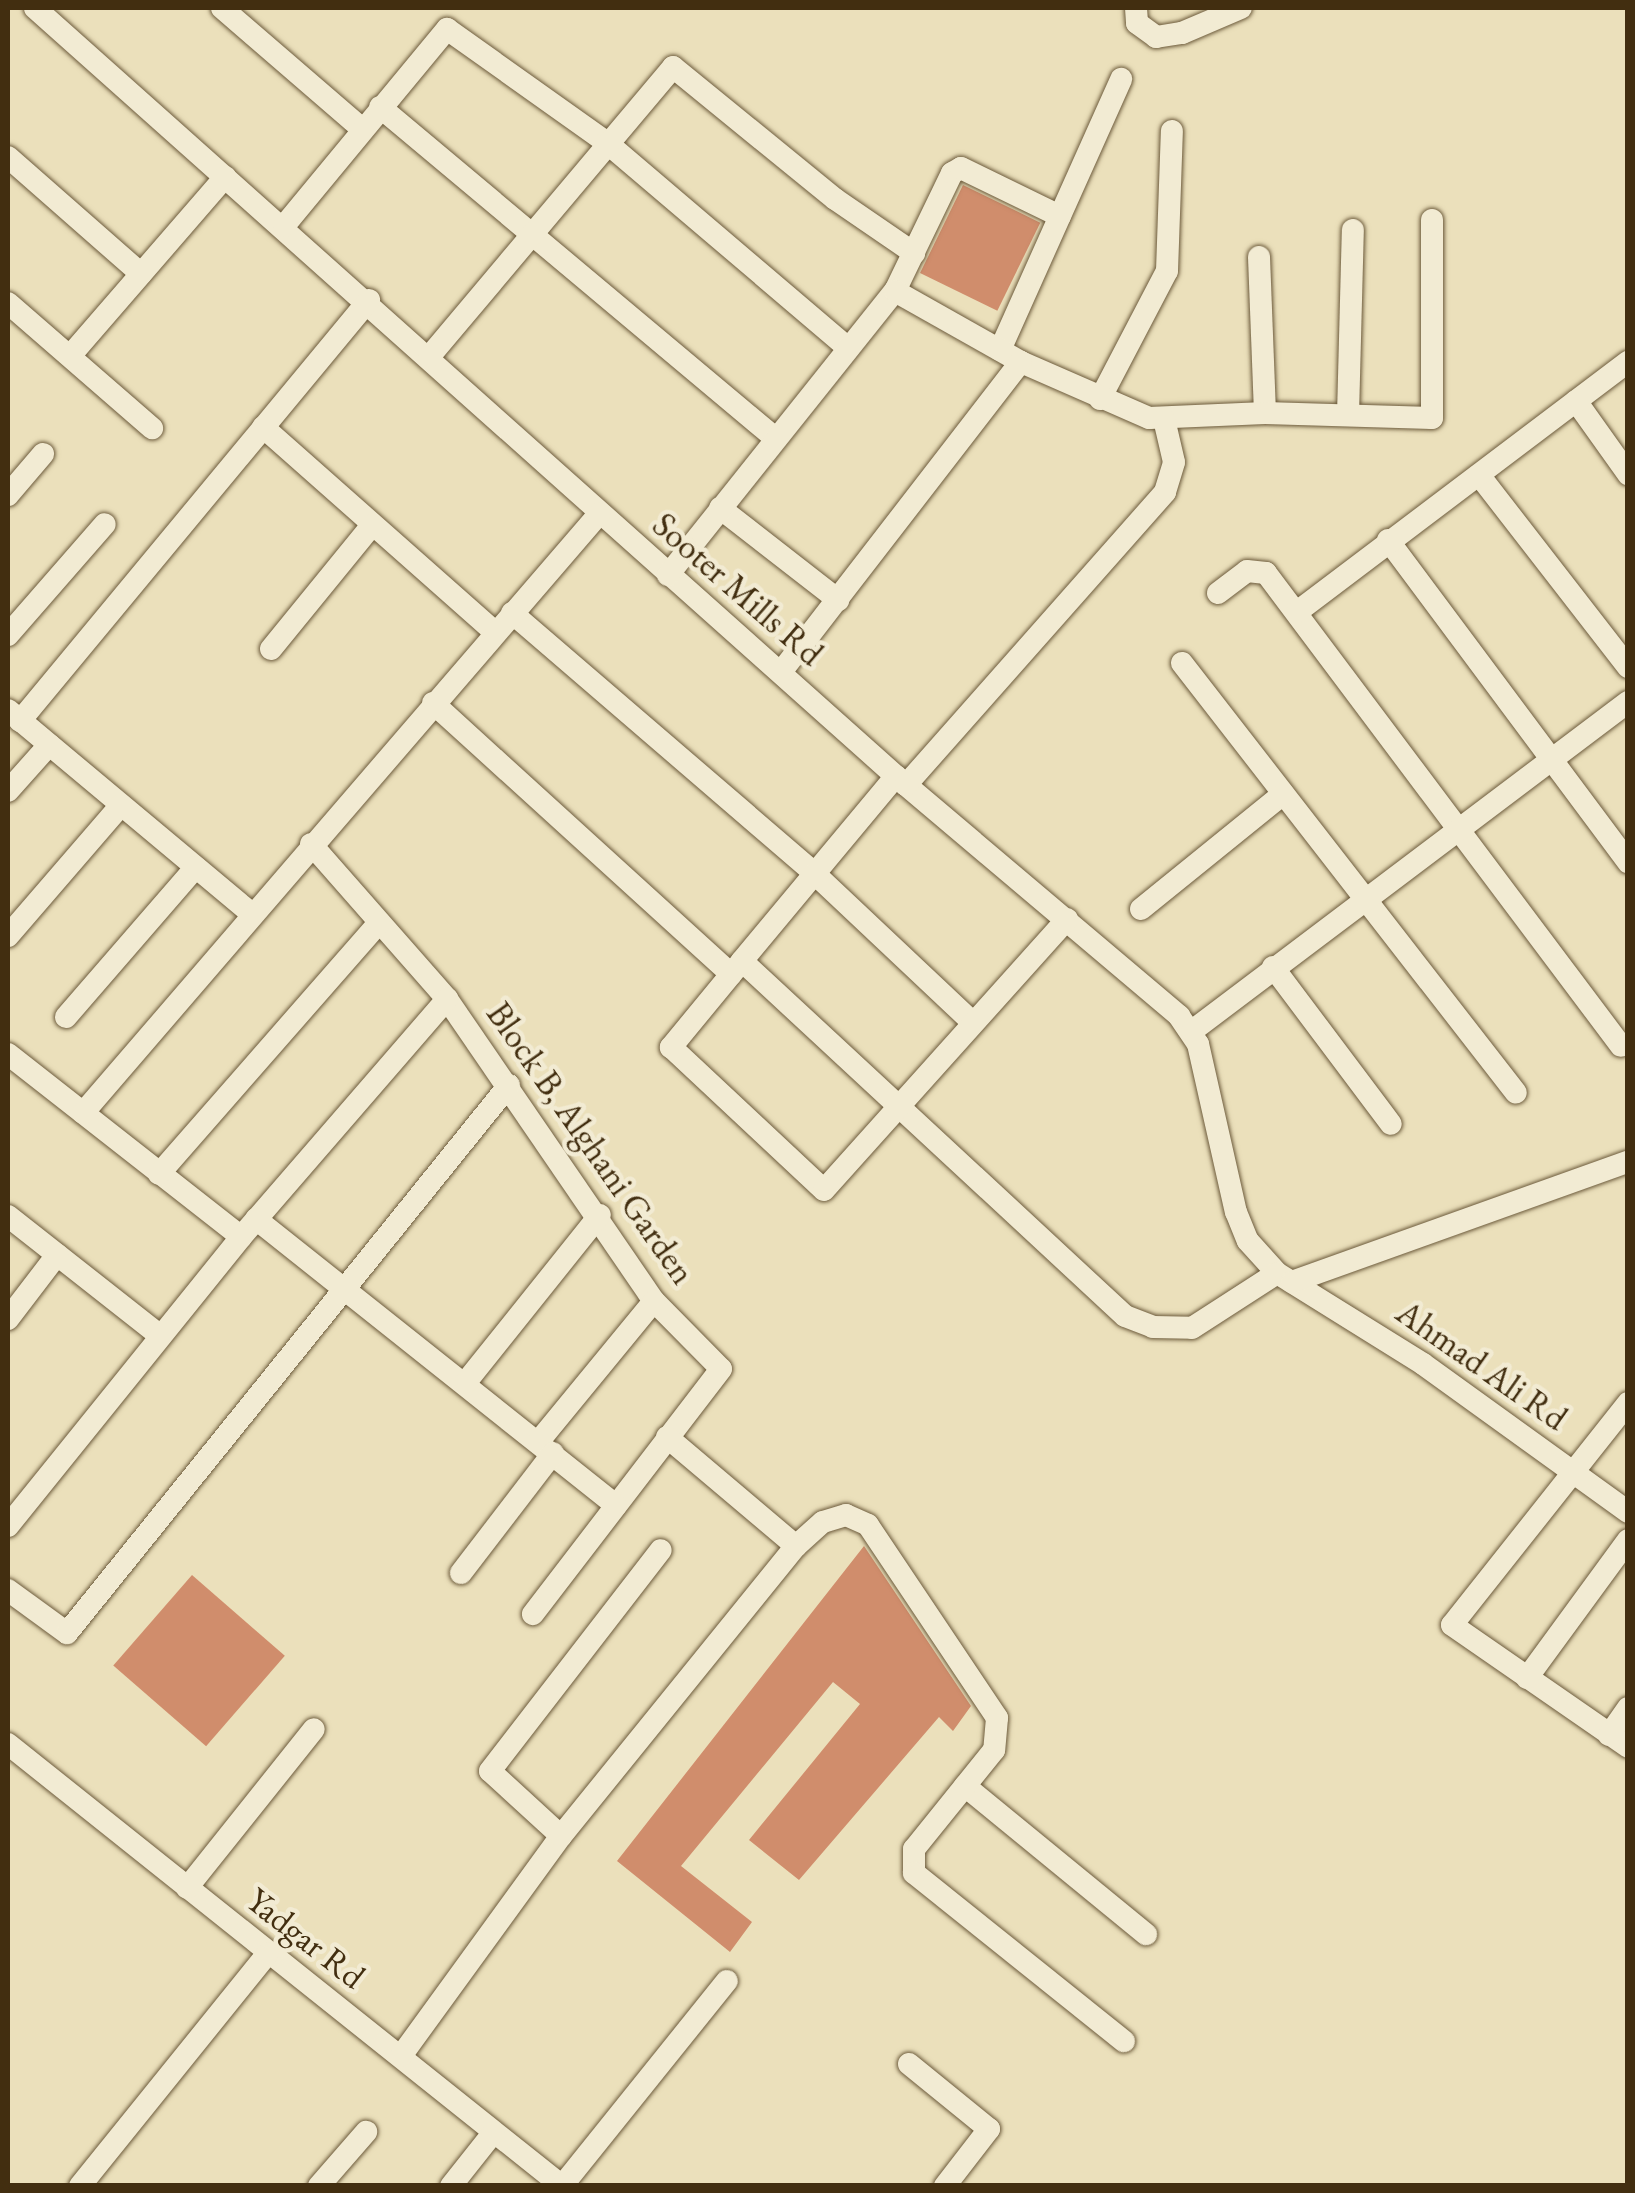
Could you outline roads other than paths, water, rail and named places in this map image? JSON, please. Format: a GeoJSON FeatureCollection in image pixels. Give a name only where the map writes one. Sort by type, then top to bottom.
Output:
{"type":"FeatureCollection","features":[{"type":"Feature","properties":{"kind":"street","name":"Sooter Mills Rd"},"geometry":{"type":"LineString","coordinates":[[35,8],[224,177],[370,300],[599,514],[1192,1031]]}},
{"type":"Feature","properties":{"kind":"street"},"geometry":{"type":"LineString","coordinates":[[222,8],[362,129]]}},
{"type":"Feature","properties":{"kind":"street"},"geometry":{"type":"LineString","coordinates":[[1136,8],[1137,23],[1156,37],[1182,34],[1241,8]]}},
{"type":"Feature","properties":{"kind":"street"},"geometry":{"type":"LineString","coordinates":[[284,226],[447,29],[606,142],[848,348]]}},
{"type":"Feature","properties":{"kind":"street"},"geometry":{"type":"LineString","coordinates":[[429,357],[662,73],[673,66],[685,70],[834,199],[914,253]]}},
{"type":"Feature","properties":{"kind":"street"},"geometry":{"type":"LineString","coordinates":[[1000,350],[1122,80]]}},
{"type":"Feature","properties":{"kind":"street"},"geometry":{"type":"LineString","coordinates":[[380,107],[775,438]]}},
{"type":"Feature","properties":{"kind":"street"},"geometry":{"type":"LineString","coordinates":[[1100,398],[1167,270],[1172,132]]}},
{"type":"Feature","properties":{"kind":"street"},"geometry":{"type":"LineString","coordinates":[[8,157],[141,274]]}},
{"type":"Feature","properties":{"kind":"street"},"geometry":{"type":"LineString","coordinates":[[668,575],[895,291],[952,173],[960,168],[1060,216]]}},
{"type":"Feature","properties":{"kind":"street"},"geometry":{"type":"LineString","coordinates":[[70,356],[224,177]]}},
{"type":"Feature","properties":{"kind":"street"},"geometry":{"type":"LineString","coordinates":[[895,291],[1021,362],[1132,414],[1164,419],[1265,413],[1432,418],[1432,220]]}},
{"type":"Feature","properties":{"kind":"street"},"geometry":{"type":"LineString","coordinates":[[1348,415],[1353,230]]}},
{"type":"Feature","properties":{"kind":"street"},"geometry":{"type":"LineString","coordinates":[[1259,257],[1265,413]]}},
{"type":"Feature","properties":{"kind":"street"},"geometry":{"type":"LineString","coordinates":[[250,912],[14,716],[370,300]]}},
{"type":"Feature","properties":{"kind":"street"},"geometry":{"type":"LineString","coordinates":[[12,316],[70,356],[152,428]]}},
{"type":"Feature","properties":{"kind":"street"},"geometry":{"type":"LineString","coordinates":[[781,672],[1021,362]]}},
{"type":"Feature","properties":{"kind":"street"},"geometry":{"type":"LineString","coordinates":[[1297,612],[1628,362]]}},
{"type":"Feature","properties":{"kind":"street"},"geometry":{"type":"LineString","coordinates":[[1576,402],[1628,474]]}},
{"type":"Feature","properties":{"kind":"street"},"geometry":{"type":"LineString","coordinates":[[1067,919],[824,1190],[671,1047],[815,874],[1165,492],[1174,462],[1164,419]]}},
{"type":"Feature","properties":{"kind":"street"},"geometry":{"type":"LineString","coordinates":[[264,427],[495,632]]}},
{"type":"Feature","properties":{"kind":"street"},"geometry":{"type":"LineString","coordinates":[[8,495],[43,454]]}},
{"type":"Feature","properties":{"kind":"street"},"geometry":{"type":"LineString","coordinates":[[1478,475],[1628,668]]}},
{"type":"Feature","properties":{"kind":"street"},"geometry":{"type":"LineString","coordinates":[[720,508],[838,600]]}},
{"type":"Feature","properties":{"kind":"street"},"geometry":{"type":"LineString","coordinates":[[83,1114],[250,912],[599,514]]}},
{"type":"Feature","properties":{"kind":"street"},"geometry":{"type":"LineString","coordinates":[[8,635],[105,524]]}},
{"type":"Feature","properties":{"kind":"street"},"geometry":{"type":"LineString","coordinates":[[271,648],[372,526]]}},
{"type":"Feature","properties":{"kind":"street"},"geometry":{"type":"LineString","coordinates":[[1388,540],[1628,862]]}},
{"type":"Feature","properties":{"kind":"street"},"geometry":{"type":"LineString","coordinates":[[1218,593],[1257,569],[1297,612],[1460,825],[1621,1046]]}},
{"type":"Feature","properties":{"kind":"street"},"geometry":{"type":"LineString","coordinates":[[512,613],[815,874],[973,1023]]}},
{"type":"Feature","properties":{"kind":"street"},"geometry":{"type":"LineString","coordinates":[[1182,663],[1516,1092]]}},
{"type":"Feature","properties":{"kind":"street"},"geometry":{"type":"LineString","coordinates":[[1284,1277],[1248,1242],[1236,1212],[1192,1031],[1460,825],[1628,702]]}},
{"type":"Feature","properties":{"kind":"street"},"geometry":{"type":"LineString","coordinates":[[433,703],[899,1106],[1125,1316],[1153,1328],[1192,1328],[1284,1277],[1628,1162]]}},
{"type":"Feature","properties":{"kind":"street"},"geometry":{"type":"LineString","coordinates":[[8,791],[49,745]]}},
{"type":"Feature","properties":{"kind":"street"},"geometry":{"type":"LineString","coordinates":[[1141,909],[1282,794]]}},
{"type":"Feature","properties":{"kind":"street"},"geometry":{"type":"LineString","coordinates":[[8,936],[121,804]]}},
{"type":"Feature","properties":{"kind":"street","name":"Block B, Alghani Garden"},"geometry":{"type":"LineString","coordinates":[[310,844],[447,998],[600,1215],[654,1300],[721,1369],[668,1437]]}},
{"type":"Feature","properties":{"kind":"street"},"geometry":{"type":"LineString","coordinates":[[66,1017],[196,867]]}},
{"type":"Feature","properties":{"kind":"street"},"geometry":{"type":"LineString","coordinates":[[159,1174],[379,923]]}},
{"type":"Feature","properties":{"kind":"street"},"geometry":{"type":"LineString","coordinates":[[1273,967],[1391,1124]]}},
{"type":"Feature","properties":{"kind":"street"},"geometry":{"type":"LineString","coordinates":[[8,1526],[159,1335],[447,998]]}},
{"type":"Feature","properties":{"kind":"street"},"geometry":{"type":"LineString","coordinates":[[8,1054],[159,1174],[343,1285],[616,1505]]}},
{"type":"Feature","properties":{"kind":"street"},"geometry":{"type":"LineString","coordinates":[[8,1590],[67,1634],[343,1285],[509,1085]]}},
{"type":"Feature","properties":{"kind":"street"},"geometry":{"type":"LineString","coordinates":[[466,1382],[600,1215]]}},
{"type":"Feature","properties":{"kind":"street"},"geometry":{"type":"LineString","coordinates":[[8,1216],[159,1335]]}},
{"type":"Feature","properties":{"kind":"street"},"geometry":{"type":"LineString","coordinates":[[8,1318],[57,1255]]}},
{"type":"Feature","properties":{"kind":"street","name":"Ahmad Ali Rd"},"geometry":{"type":"LineString","coordinates":[[1284,1277],[1423,1364],[1628,1512]]}},
{"type":"Feature","properties":{"kind":"street"},"geometry":{"type":"LineString","coordinates":[[461,1573],[546,1447],[654,1300]]}},
{"type":"Feature","properties":{"kind":"street"},"geometry":{"type":"LineString","coordinates":[[1628,1404],[1452,1625],[1618,1741],[1628,1708]]}},
{"type":"Feature","properties":{"kind":"street"},"geometry":{"type":"LineString","coordinates":[[533,1614],[668,1437],[796,1546]]}},
{"type":"Feature","properties":{"kind":"street"},"geometry":{"type":"LineString","coordinates":[[401,2056],[561,1836],[796,1546],[823,1522],[846,1515],[868,1524],[997,1718],[994,1750],[914,1849],[914,1872],[1124,2040]]}},
{"type":"Feature","properties":{"kind":"street"},"geometry":{"type":"LineString","coordinates":[[1528,1678],[1628,1540]]}},
{"type":"Feature","properties":{"kind":"street"},"geometry":{"type":"LineString","coordinates":[[561,1836],[490,1771],[661,1550]]}},
{"type":"Feature","properties":{"kind":"street"},"geometry":{"type":"LineString","coordinates":[[187,1888],[314,1728]]}},
{"type":"Feature","properties":{"kind":"street","name":"Yadgar Rd"},"geometry":{"type":"LineString","coordinates":[[8,1744],[562,2186]]}},
{"type":"Feature","properties":{"kind":"street"},"geometry":{"type":"LineString","coordinates":[[965,1786],[1146,1934]]}},
{"type":"Feature","properties":{"kind":"street"},"geometry":{"type":"LineString","coordinates":[[80,2186],[268,1953]]}},
{"type":"Feature","properties":{"kind":"street"},"geometry":{"type":"LineString","coordinates":[[562,2186],[727,1981]]}},
{"type":"Feature","properties":{"kind":"street"},"geometry":{"type":"LineString","coordinates":[[909,2064],[989,2128],[946,2186]]}},
{"type":"Feature","properties":{"kind":"street"},"geometry":{"type":"LineString","coordinates":[[320,2186],[366,2132]]}},
{"type":"Feature","properties":{"kind":"street"},"geometry":{"type":"LineString","coordinates":[[451,2186],[493,2133]]}}]}
